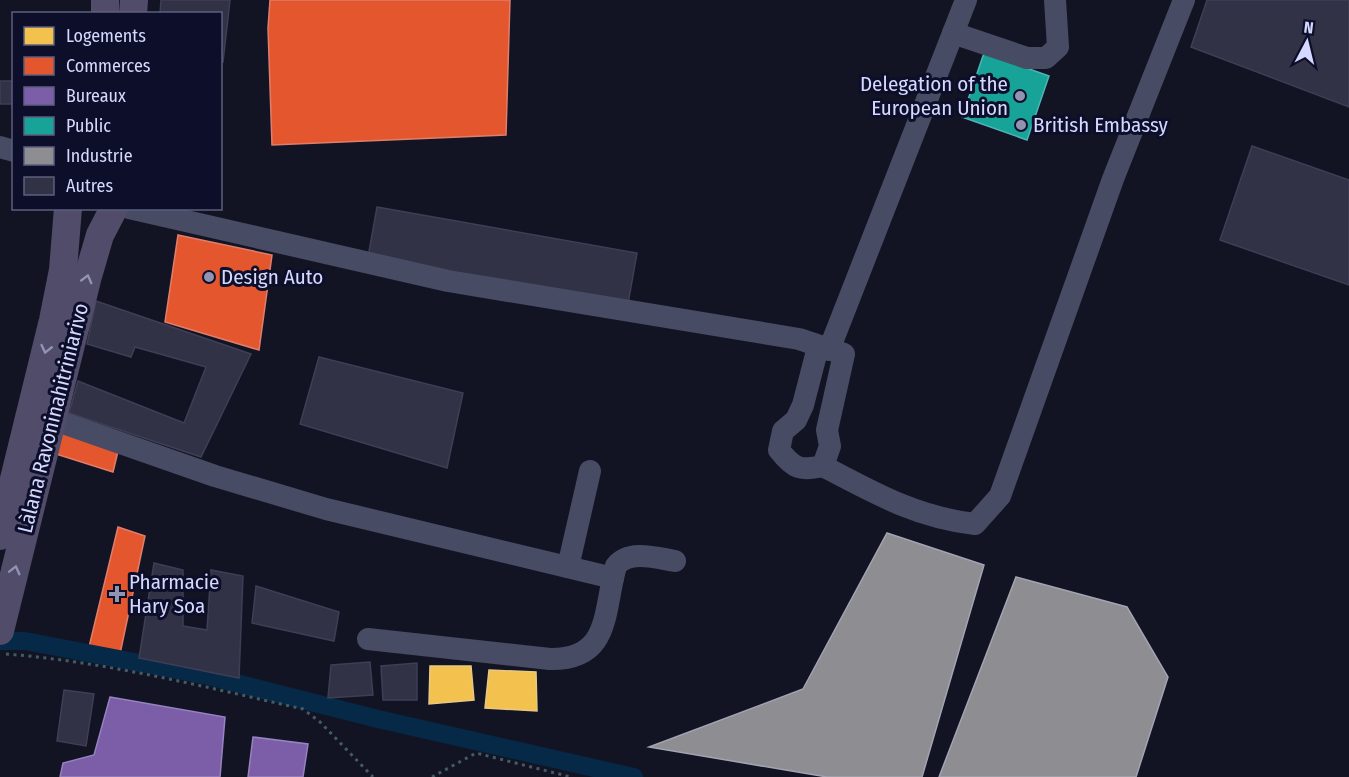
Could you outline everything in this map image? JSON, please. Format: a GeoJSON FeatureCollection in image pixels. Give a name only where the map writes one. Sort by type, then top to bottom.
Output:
{"type":"FeatureCollection","features":[{"type":"Feature","properties":{"kind":"main road","name":"Làlana Ravoninahitriniarivo"},"geometry":{"type":"LineString","coordinates":[[0,536],[55,310],[67,240],[68,210]]}},
{"type":"Feature","properties":{"kind":"main road","name":"Làlana Ravoninahitriniarivo"},"geometry":{"type":"LineString","coordinates":[[0,637],[52,418],[93,259],[113,210]]}},
{"type":"Feature","properties":{"kind":"street"},"geometry":{"type":"LineString","coordinates":[[966,0],[796,420],[783,431],[779,450],[789,463],[804,470],[823,466],[890,502],[941,520],[975,524],[1000,496],[1113,179],[1184,0]]}},
{"type":"Feature","properties":{"kind":"street"},"geometry":{"type":"LineString","coordinates":[[953,33],[1027,58],[1046,58],[1058,47],[1054,0]]}},
{"type":"Feature","properties":{"kind":"street"},"geometry":{"type":"LineString","coordinates":[[138,210],[448,281],[799,339],[844,354],[827,430],[830,446],[823,466]]}},
{"type":"Feature","properties":{"kind":"street"},"geometry":{"type":"LineString","coordinates":[[182,210],[212,227]]}},
{"type":"Feature","properties":{"kind":"street"},"geometry":{"type":"LineString","coordinates":[[52,418],[215,476],[326,509],[613,578]]}},
{"type":"Feature","properties":{"kind":"street"},"geometry":{"type":"LineString","coordinates":[[568,567],[590,471]]}},
{"type":"Feature","properties":{"kind":"street"},"geometry":{"type":"LineString","coordinates":[[368,639],[566,659],[590,649],[597,638],[616,566],[626,557],[636,556],[675,561]]}},
{"type":"Feature","properties":{"kind":"path"},"geometry":{"type":"LineString","coordinates":[[0,637],[50,657],[157,676],[303,709],[320,722],[373,777]]}},
{"type":"Feature","properties":{"kind":"path"},"geometry":{"type":"LineString","coordinates":[[432,777],[476,753],[571,777]]}},
{"type":"Feature","properties":{"kind":"building: Logements"},"geometry":{"type":"Polygon","coordinates":[[[430,666],[471,666],[474,700],[429,704],[430,666]]]}},
{"type":"Feature","properties":{"kind":"building: Logements"},"geometry":{"type":"Polygon","coordinates":[[[489,670],[536,672],[537,711],[485,708],[489,670]]]}},
{"type":"Feature","properties":{"kind":"building: Commerces"},"geometry":{"type":"Polygon","coordinates":[[[270,0],[510,0],[506,135],[272,145],[268,28],[270,0]]]}},
{"type":"Feature","properties":{"kind":"building: Commerces"},"geometry":{"type":"Polygon","coordinates":[[[178,235],[272,255],[259,350],[165,322],[178,235]]]}},
{"type":"Feature","properties":{"kind":"building: Commerces"},"geometry":{"type":"Polygon","coordinates":[[[62,427],[120,443],[113,472],[56,454],[62,427]]]}},
{"type":"Feature","properties":{"kind":"building: Commerces"},"geometry":{"type":"Polygon","coordinates":[[[118,527],[145,536],[120,654],[88,651],[118,527]]]}},
{"type":"Feature","properties":{"kind":"building: Bureaux"},"geometry":{"type":"Polygon","coordinates":[[[110,697],[225,717],[220,777],[60,777],[63,763],[94,755],[110,697]]]}},
{"type":"Feature","properties":{"kind":"building: Bureaux"},"geometry":{"type":"Polygon","coordinates":[[[253,737],[308,744],[303,777],[248,777],[253,737]]]}},
{"type":"Feature","properties":{"kind":"building: Public"},"geometry":{"type":"Polygon","coordinates":[[[984,53],[1049,76],[1027,140],[962,117],[984,53]]]}},
{"type":"Feature","properties":{"kind":"building: Industrie"},"geometry":{"type":"Polygon","coordinates":[[[887,533],[984,565],[922,777],[827,777],[649,747],[803,689],[887,533]]]}},
{"type":"Feature","properties":{"kind":"building: Industrie"},"geometry":{"type":"Polygon","coordinates":[[[1016,577],[1127,607],[1168,677],[1136,777],[939,777],[1016,577]]]}},
{"type":"Feature","properties":{"kind":"building: Autres"},"geometry":{"type":"Polygon","coordinates":[[[161,0],[230,0],[223,62],[222,12],[160,12],[161,0]]]}},
{"type":"Feature","properties":{"kind":"building: Autres"},"geometry":{"type":"Polygon","coordinates":[[[1207,0],[1349,0],[1349,107],[1191,47],[1207,0]]]}},
{"type":"Feature","properties":{"kind":"building: Autres"},"geometry":{"type":"Polygon","coordinates":[[[0,81],[12,81],[12,104],[0,104],[0,81]]]}},
{"type":"Feature","properties":{"kind":"building: Autres"},"geometry":{"type":"Polygon","coordinates":[[[1252,146],[1349,180],[1349,285],[1220,240],[1252,146]]]}},
{"type":"Feature","properties":{"kind":"building: Autres"},"geometry":{"type":"Polygon","coordinates":[[[377,207],[637,253],[628,304],[368,257],[377,207]]]}},
{"type":"Feature","properties":{"kind":"building: Autres"},"geometry":{"type":"Polygon","coordinates":[[[96,301],[251,354],[201,457],[69,413],[78,381],[184,423],[206,367],[135,347],[131,357],[87,344],[96,301]]]}},
{"type":"Feature","properties":{"kind":"building: Autres"},"geometry":{"type":"Polygon","coordinates":[[[319,357],[463,393],[447,468],[300,424],[319,357]]]}},
{"type":"Feature","properties":{"kind":"building: Autres"},"geometry":{"type":"Polygon","coordinates":[[[154,563],[183,570],[183,626],[207,630],[211,570],[243,576],[239,678],[139,658],[154,563]]]}},
{"type":"Feature","properties":{"kind":"building: Autres"},"geometry":{"type":"Polygon","coordinates":[[[256,586],[339,612],[334,641],[252,623],[256,586]]]}},
{"type":"Feature","properties":{"kind":"building: Autres"},"geometry":{"type":"Polygon","coordinates":[[[370,662],[373,695],[328,698],[331,665],[370,662]]]}},
{"type":"Feature","properties":{"kind":"building: Autres"},"geometry":{"type":"Polygon","coordinates":[[[417,663],[417,700],[383,700],[381,666],[417,663]]]}},
{"type":"Feature","properties":{"kind":"building: Autres"},"geometry":{"type":"Polygon","coordinates":[[[64,690],[94,694],[86,746],[57,741],[64,690]]]}},
{"type":"Feature","properties":{"kind":"waterway"},"geometry":{"type":"LineString","coordinates":[[0,641],[25,641],[208,676],[378,719],[634,777]]}},
{"type":"Feature","properties":{"kind":"place","name":"Delegation of the European Union"},"geometry":{"type":"Point","coordinates":[1020,96]}},
{"type":"Feature","properties":{"kind":"place","name":"British Embassy"},"geometry":{"type":"Point","coordinates":[1021,125]}},
{"type":"Feature","properties":{"kind":"place","name":"Design Auto"},"geometry":{"type":"Point","coordinates":[209,277]}},
{"type":"Feature","properties":{"kind":"place","name":"Pharmacie Hary Soa"},"geometry":{"type":"Point","coordinates":[117,594]}}]}
